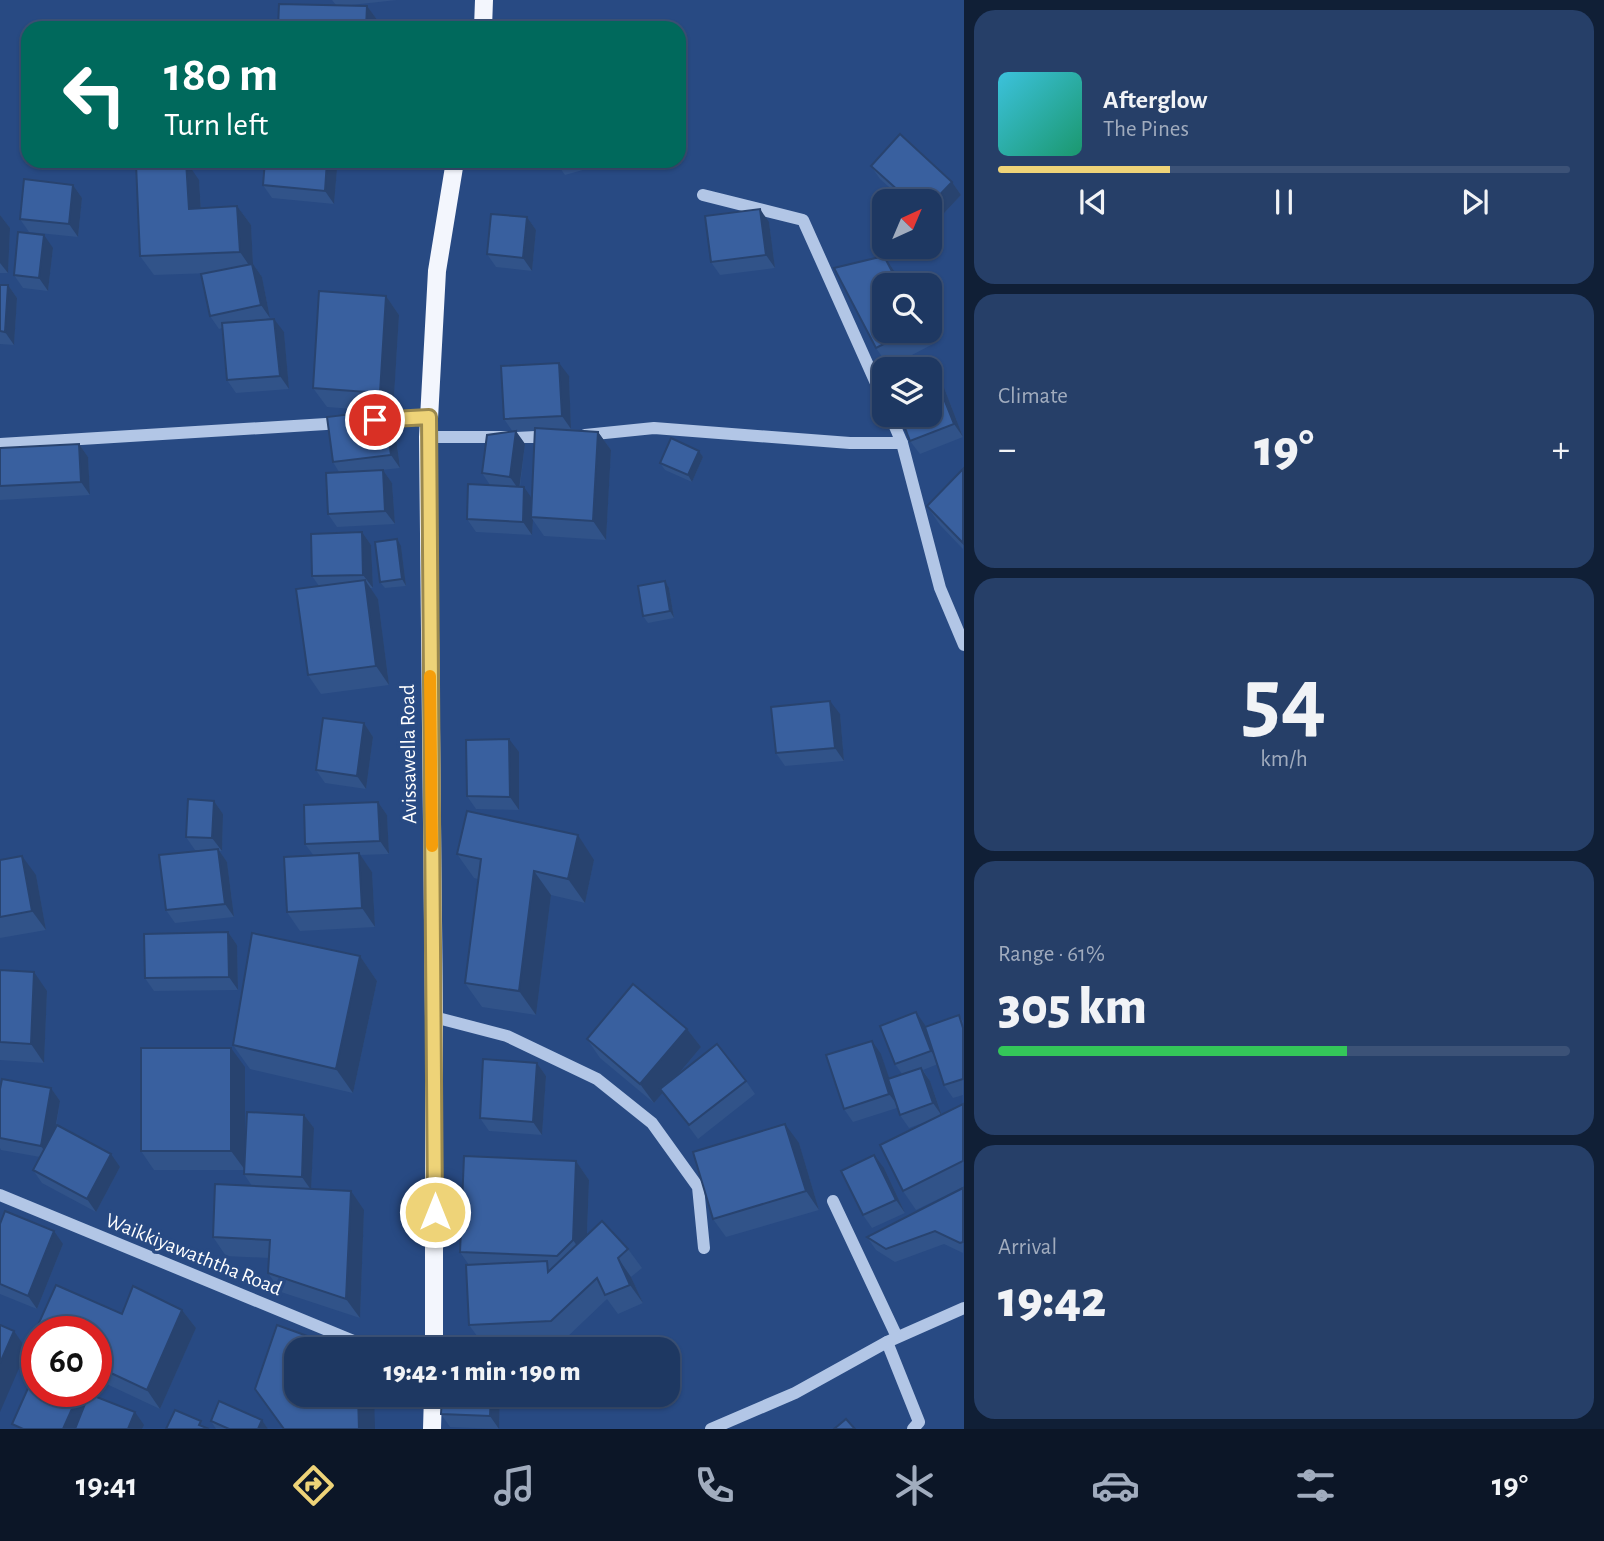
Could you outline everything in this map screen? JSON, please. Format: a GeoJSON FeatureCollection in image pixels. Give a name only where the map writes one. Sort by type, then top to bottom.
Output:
{"type":"FeatureCollection","features":[{"type":"Feature","properties":{"kind":"main road"},"geometry":{"type":"LineString","coordinates":[[483,21],[484,0]]}},
{"type":"Feature","properties":{"kind":"main road","name":"Avissawella Road"},"geometry":{"type":"LineString","coordinates":[[434,1337],[434,1017],[428,437],[437,271],[454,168]]}},
{"type":"Feature","properties":{"kind":"main road"},"geometry":{"type":"LineString","coordinates":[[432,1429],[433,1407]]}},
{"type":"Feature","properties":{"kind":"street"},"geometry":{"type":"LineString","coordinates":[[703,195],[803,220],[872,374]]}},
{"type":"Feature","properties":{"kind":"street"},"geometry":{"type":"LineString","coordinates":[[0,444],[429,417]]}},
{"type":"Feature","properties":{"kind":"street"},"geometry":{"type":"LineString","coordinates":[[895,427],[902,443],[940,588],[964,645]]}},
{"type":"Feature","properties":{"kind":"street"},"geometry":{"type":"LineString","coordinates":[[428,437],[531,439],[654,428],[850,443],[902,443]]}},
{"type":"Feature","properties":{"kind":"street"},"geometry":{"type":"LineString","coordinates":[[434,1017],[507,1036],[585,1073],[597,1079],[652,1123],[698,1187],[704,1248]]}},
{"type":"Feature","properties":{"kind":"street","name":"Waikkiyawaththa Road"},"geometry":{"type":"LineString","coordinates":[[0,1195],[344,1337]]}},
{"type":"Feature","properties":{"kind":"street"},"geometry":{"type":"LineString","coordinates":[[833,1201],[892,1339],[919,1422],[913,1429]]}},
{"type":"Feature","properties":{"kind":"street"},"geometry":{"type":"LineString","coordinates":[[712,1429],[795,1393],[892,1339],[964,1308]]}},
{"type":"Feature","properties":{"kind":"building"},"geometry":{"type":"Polygon","coordinates":[[[279,4],[367,6],[366,21],[278,21],[279,4]]]}},
{"type":"Feature","properties":{"kind":"building"},"geometry":{"type":"Polygon","coordinates":[[[900,134],[952,182],[942,192],[942,189],[897,189],[871,166],[900,134]]]}},
{"type":"Feature","properties":{"kind":"building"},"geometry":{"type":"Polygon","coordinates":[[[136,168],[186,168],[189,209],[237,206],[240,252],[140,256],[136,168]]]}},
{"type":"Feature","properties":{"kind":"building"},"geometry":{"type":"Polygon","coordinates":[[[264,168],[327,168],[325,191],[263,185],[264,168]]]}},
{"type":"Feature","properties":{"kind":"building"},"geometry":{"type":"Polygon","coordinates":[[[24,179],[73,185],[69,224],[20,219],[24,179]]]}},
{"type":"Feature","properties":{"kind":"building"},"geometry":{"type":"Polygon","coordinates":[[[760,209],[766,255],[711,262],[705,216],[760,209]]]}},
{"type":"Feature","properties":{"kind":"building"},"geometry":{"type":"Polygon","coordinates":[[[491,214],[527,217],[523,258],[487,254],[491,214]]]}},
{"type":"Feature","properties":{"kind":"building"},"geometry":{"type":"Polygon","coordinates":[[[18,232],[44,235],[39,278],[14,275],[18,232]]]}},
{"type":"Feature","properties":{"kind":"building"},"geometry":{"type":"Polygon","coordinates":[[[872,259],[886,259],[893,273],[872,273],[872,340],[834,268],[872,259]]]}},
{"type":"Feature","properties":{"kind":"building"},"geometry":{"type":"Polygon","coordinates":[[[252,264],[261,305],[210,316],[201,274],[252,264]]]}},
{"type":"Feature","properties":{"kind":"building"},"geometry":{"type":"Polygon","coordinates":[[[0,285],[8,285],[5,332],[0,331],[0,285]]]}},
{"type":"Feature","properties":{"kind":"building"},"geometry":{"type":"Polygon","coordinates":[[[319,291],[386,296],[380,393],[313,388],[319,291]]]}},
{"type":"Feature","properties":{"kind":"building"},"geometry":{"type":"Polygon","coordinates":[[[274,319],[280,376],[227,380],[222,323],[274,319]]]}},
{"type":"Feature","properties":{"kind":"building"},"geometry":{"type":"Polygon","coordinates":[[[873,343],[886,343],[876,348],[873,343]]]}},
{"type":"Feature","properties":{"kind":"building"},"geometry":{"type":"Polygon","coordinates":[[[559,363],[562,416],[504,419],[501,366],[559,363]]]}},
{"type":"Feature","properties":{"kind":"building"},"geometry":{"type":"Polygon","coordinates":[[[942,394],[954,424],[910,441],[905,427],[942,427],[942,394]]]}},
{"type":"Feature","properties":{"kind":"building"},"geometry":{"type":"Polygon","coordinates":[[[385,410],[391,455],[333,462],[327,417],[385,410]]]}},
{"type":"Feature","properties":{"kind":"building"},"geometry":{"type":"Polygon","coordinates":[[[535,428],[598,432],[593,521],[531,517],[535,428]]]}},
{"type":"Feature","properties":{"kind":"building"},"geometry":{"type":"Polygon","coordinates":[[[516,431],[510,477],[482,473],[487,435],[516,431]]]}},
{"type":"Feature","properties":{"kind":"building"},"geometry":{"type":"Polygon","coordinates":[[[671,438],[699,451],[688,475],[660,463],[671,438]]]}},
{"type":"Feature","properties":{"kind":"building"},"geometry":{"type":"Polygon","coordinates":[[[79,444],[81,482],[0,486],[0,448],[79,444]]]}},
{"type":"Feature","properties":{"kind":"building"},"geometry":{"type":"Polygon","coordinates":[[[963,469],[963,543],[927,506],[963,469]]]}},
{"type":"Feature","properties":{"kind":"building"},"geometry":{"type":"Polygon","coordinates":[[[383,470],[385,511],[328,514],[326,473],[383,470]]]}},
{"type":"Feature","properties":{"kind":"building"},"geometry":{"type":"Polygon","coordinates":[[[468,484],[524,487],[523,522],[467,519],[468,484]]]}},
{"type":"Feature","properties":{"kind":"building"},"geometry":{"type":"Polygon","coordinates":[[[362,532],[363,575],[312,576],[311,534],[362,532]]]}},
{"type":"Feature","properties":{"kind":"building"},"geometry":{"type":"Polygon","coordinates":[[[397,539],[402,579],[380,582],[375,542],[397,539]]]}},
{"type":"Feature","properties":{"kind":"building"},"geometry":{"type":"Polygon","coordinates":[[[365,580],[376,666],[308,675],[296,589],[365,580]]]}},
{"type":"Feature","properties":{"kind":"building"},"geometry":{"type":"Polygon","coordinates":[[[665,581],[670,611],[643,616],[638,586],[665,581]]]}},
{"type":"Feature","properties":{"kind":"building"},"geometry":{"type":"Polygon","coordinates":[[[830,701],[835,748],[776,753],[771,707],[830,701]]]}},
{"type":"Feature","properties":{"kind":"building"},"geometry":{"type":"Polygon","coordinates":[[[323,718],[364,723],[357,776],[316,770],[323,718]]]}},
{"type":"Feature","properties":{"kind":"building"},"geometry":{"type":"Polygon","coordinates":[[[509,739],[510,797],[467,796],[466,740],[509,739]]]}},
{"type":"Feature","properties":{"kind":"building"},"geometry":{"type":"Polygon","coordinates":[[[188,799],[214,801],[212,838],[186,837],[188,799]]]}},
{"type":"Feature","properties":{"kind":"building"},"geometry":{"type":"Polygon","coordinates":[[[378,802],[380,841],[305,844],[304,805],[378,802]]]}},
{"type":"Feature","properties":{"kind":"building"},"geometry":{"type":"Polygon","coordinates":[[[467,811],[578,835],[568,879],[534,871],[519,991],[465,983],[481,859],[457,854],[467,811]]]}},
{"type":"Feature","properties":{"kind":"building"},"geometry":{"type":"Polygon","coordinates":[[[218,849],[225,904],[166,910],[159,855],[218,849]]]}},
{"type":"Feature","properties":{"kind":"building"},"geometry":{"type":"Polygon","coordinates":[[[359,853],[362,908],[287,912],[284,857],[359,853]]]}},
{"type":"Feature","properties":{"kind":"building"},"geometry":{"type":"Polygon","coordinates":[[[22,856],[32,911],[0,917],[0,860],[22,856]]]}},
{"type":"Feature","properties":{"kind":"building"},"geometry":{"type":"Polygon","coordinates":[[[228,932],[229,977],[145,978],[144,934],[228,932]]]}},
{"type":"Feature","properties":{"kind":"building"},"geometry":{"type":"Polygon","coordinates":[[[252,933],[360,956],[336,1069],[233,1045],[252,933]]]}},
{"type":"Feature","properties":{"kind":"building"},"geometry":{"type":"Polygon","coordinates":[[[0,970],[34,972],[31,1044],[0,1042],[0,970]]]}},
{"type":"Feature","properties":{"kind":"building"},"geometry":{"type":"Polygon","coordinates":[[[633,984],[687,1029],[640,1084],[587,1039],[633,984]]]}},
{"type":"Feature","properties":{"kind":"building"},"geometry":{"type":"Polygon","coordinates":[[[916,1012],[931,1051],[895,1064],[880,1026],[916,1012]]]}},
{"type":"Feature","properties":{"kind":"building"},"geometry":{"type":"Polygon","coordinates":[[[959,1015],[963,1028],[963,1079],[944,1085],[925,1027],[959,1015]]]}},
{"type":"Feature","properties":{"kind":"building"},"geometry":{"type":"Polygon","coordinates":[[[872,1041],[889,1094],[844,1109],[826,1055],[872,1041]]]}},
{"type":"Feature","properties":{"kind":"building"},"geometry":{"type":"Polygon","coordinates":[[[717,1044],[746,1081],[689,1125],[660,1089],[717,1044]]]}},
{"type":"Feature","properties":{"kind":"building"},"geometry":{"type":"Polygon","coordinates":[[[141,1048],[231,1048],[231,1151],[141,1151],[141,1048]]]}},
{"type":"Feature","properties":{"kind":"building"},"geometry":{"type":"Polygon","coordinates":[[[483,1059],[537,1063],[533,1122],[480,1118],[483,1059]]]}},
{"type":"Feature","properties":{"kind":"building"},"geometry":{"type":"Polygon","coordinates":[[[921,1068],[933,1103],[900,1115],[888,1079],[921,1068]]]}},
{"type":"Feature","properties":{"kind":"building"},"geometry":{"type":"Polygon","coordinates":[[[2,1079],[51,1088],[41,1146],[0,1138],[2,1079]]]}},
{"type":"Feature","properties":{"kind":"building"},"geometry":{"type":"Polygon","coordinates":[[[963,1104],[963,1161],[903,1191],[880,1145],[963,1104]]]}},
{"type":"Feature","properties":{"kind":"building"},"geometry":{"type":"Polygon","coordinates":[[[247,1112],[304,1115],[302,1177],[244,1174],[247,1112]]]}},
{"type":"Feature","properties":{"kind":"building"},"geometry":{"type":"Polygon","coordinates":[[[785,1124],[806,1191],[713,1219],[693,1152],[785,1124]]]}},
{"type":"Feature","properties":{"kind":"building"},"geometry":{"type":"Polygon","coordinates":[[[57,1125],[111,1154],[87,1199],[33,1170],[57,1125]]]}},
{"type":"Feature","properties":{"kind":"building"},"geometry":{"type":"Polygon","coordinates":[[[874,1155],[896,1200],[863,1215],[841,1171],[874,1155]]]}},
{"type":"Feature","properties":{"kind":"building"},"geometry":{"type":"Polygon","coordinates":[[[464,1156],[576,1161],[573,1240],[557,1256],[460,1252],[464,1156]]]}},
{"type":"Feature","properties":{"kind":"building"},"geometry":{"type":"Polygon","coordinates":[[[215,1184],[351,1191],[346,1299],[268,1273],[270,1240],[213,1237],[215,1184]]]}},
{"type":"Feature","properties":{"kind":"building"},"geometry":{"type":"Polygon","coordinates":[[[963,1188],[963,1242],[935,1231],[886,1249],[867,1237],[963,1188]]]}},
{"type":"Feature","properties":{"kind":"building"},"geometry":{"type":"Polygon","coordinates":[[[5,1211],[54,1231],[28,1296],[0,1284],[0,1224],[5,1211]]]}},
{"type":"Feature","properties":{"kind":"building"},"geometry":{"type":"Polygon","coordinates":[[[602,1221],[628,1249],[618,1258],[630,1285],[605,1295],[597,1278],[551,1321],[469,1325],[466,1265],[547,1261],[548,1272],[602,1221]]]}},
{"type":"Feature","properties":{"kind":"building"},"geometry":{"type":"Polygon","coordinates":[[[56,1285],[122,1314],[133,1286],[182,1310],[147,1390],[112,1374],[112,1316],[42,1316],[56,1285]]]}},
{"type":"Feature","properties":{"kind":"building"},"geometry":{"type":"Polygon","coordinates":[[[0,1325],[14,1331],[0,1363],[0,1325]]]}},
{"type":"Feature","properties":{"kind":"building"},"geometry":{"type":"Polygon","coordinates":[[[277,1325],[310,1337],[284,1337],[284,1407],[358,1407],[359,1429],[284,1429],[255,1389],[277,1325]]]}},
{"type":"Feature","properties":{"kind":"building"},"geometry":{"type":"Polygon","coordinates":[[[219,1401],[262,1420],[258,1429],[229,1429],[211,1421],[219,1401]]]}},
{"type":"Feature","properties":{"kind":"building"},"geometry":{"type":"Polygon","coordinates":[[[112,1403],[135,1412],[128,1429],[75,1429],[84,1407],[112,1407],[112,1403]]]}},
{"type":"Feature","properties":{"kind":"building"},"geometry":{"type":"Polygon","coordinates":[[[21,1404],[21,1407],[73,1407],[63,1429],[23,1429],[12,1424],[21,1404]]]}},
{"type":"Feature","properties":{"kind":"building"},"geometry":{"type":"Polygon","coordinates":[[[441,1407],[490,1407],[490,1416],[441,1414],[441,1407]]]}},
{"type":"Feature","properties":{"kind":"building"},"geometry":{"type":"Polygon","coordinates":[[[175,1410],[201,1421],[199,1425],[209,1429],[166,1429],[175,1410]]]}},
{"type":"Feature","properties":{"kind":"building"},"geometry":{"type":"Polygon","coordinates":[[[846,1419],[855,1429],[834,1429],[846,1419]]]}},
{"type":"Feature","properties":{"kind":"slow traffic"},"geometry":{"type":"LineString","coordinates":[[430,676],[432,846]]}},
{"type":"Feature","properties":{"kind":"route"},"geometry":{"type":"LineString","coordinates":[[375,420],[429,417],[435,1212]]}}]}
